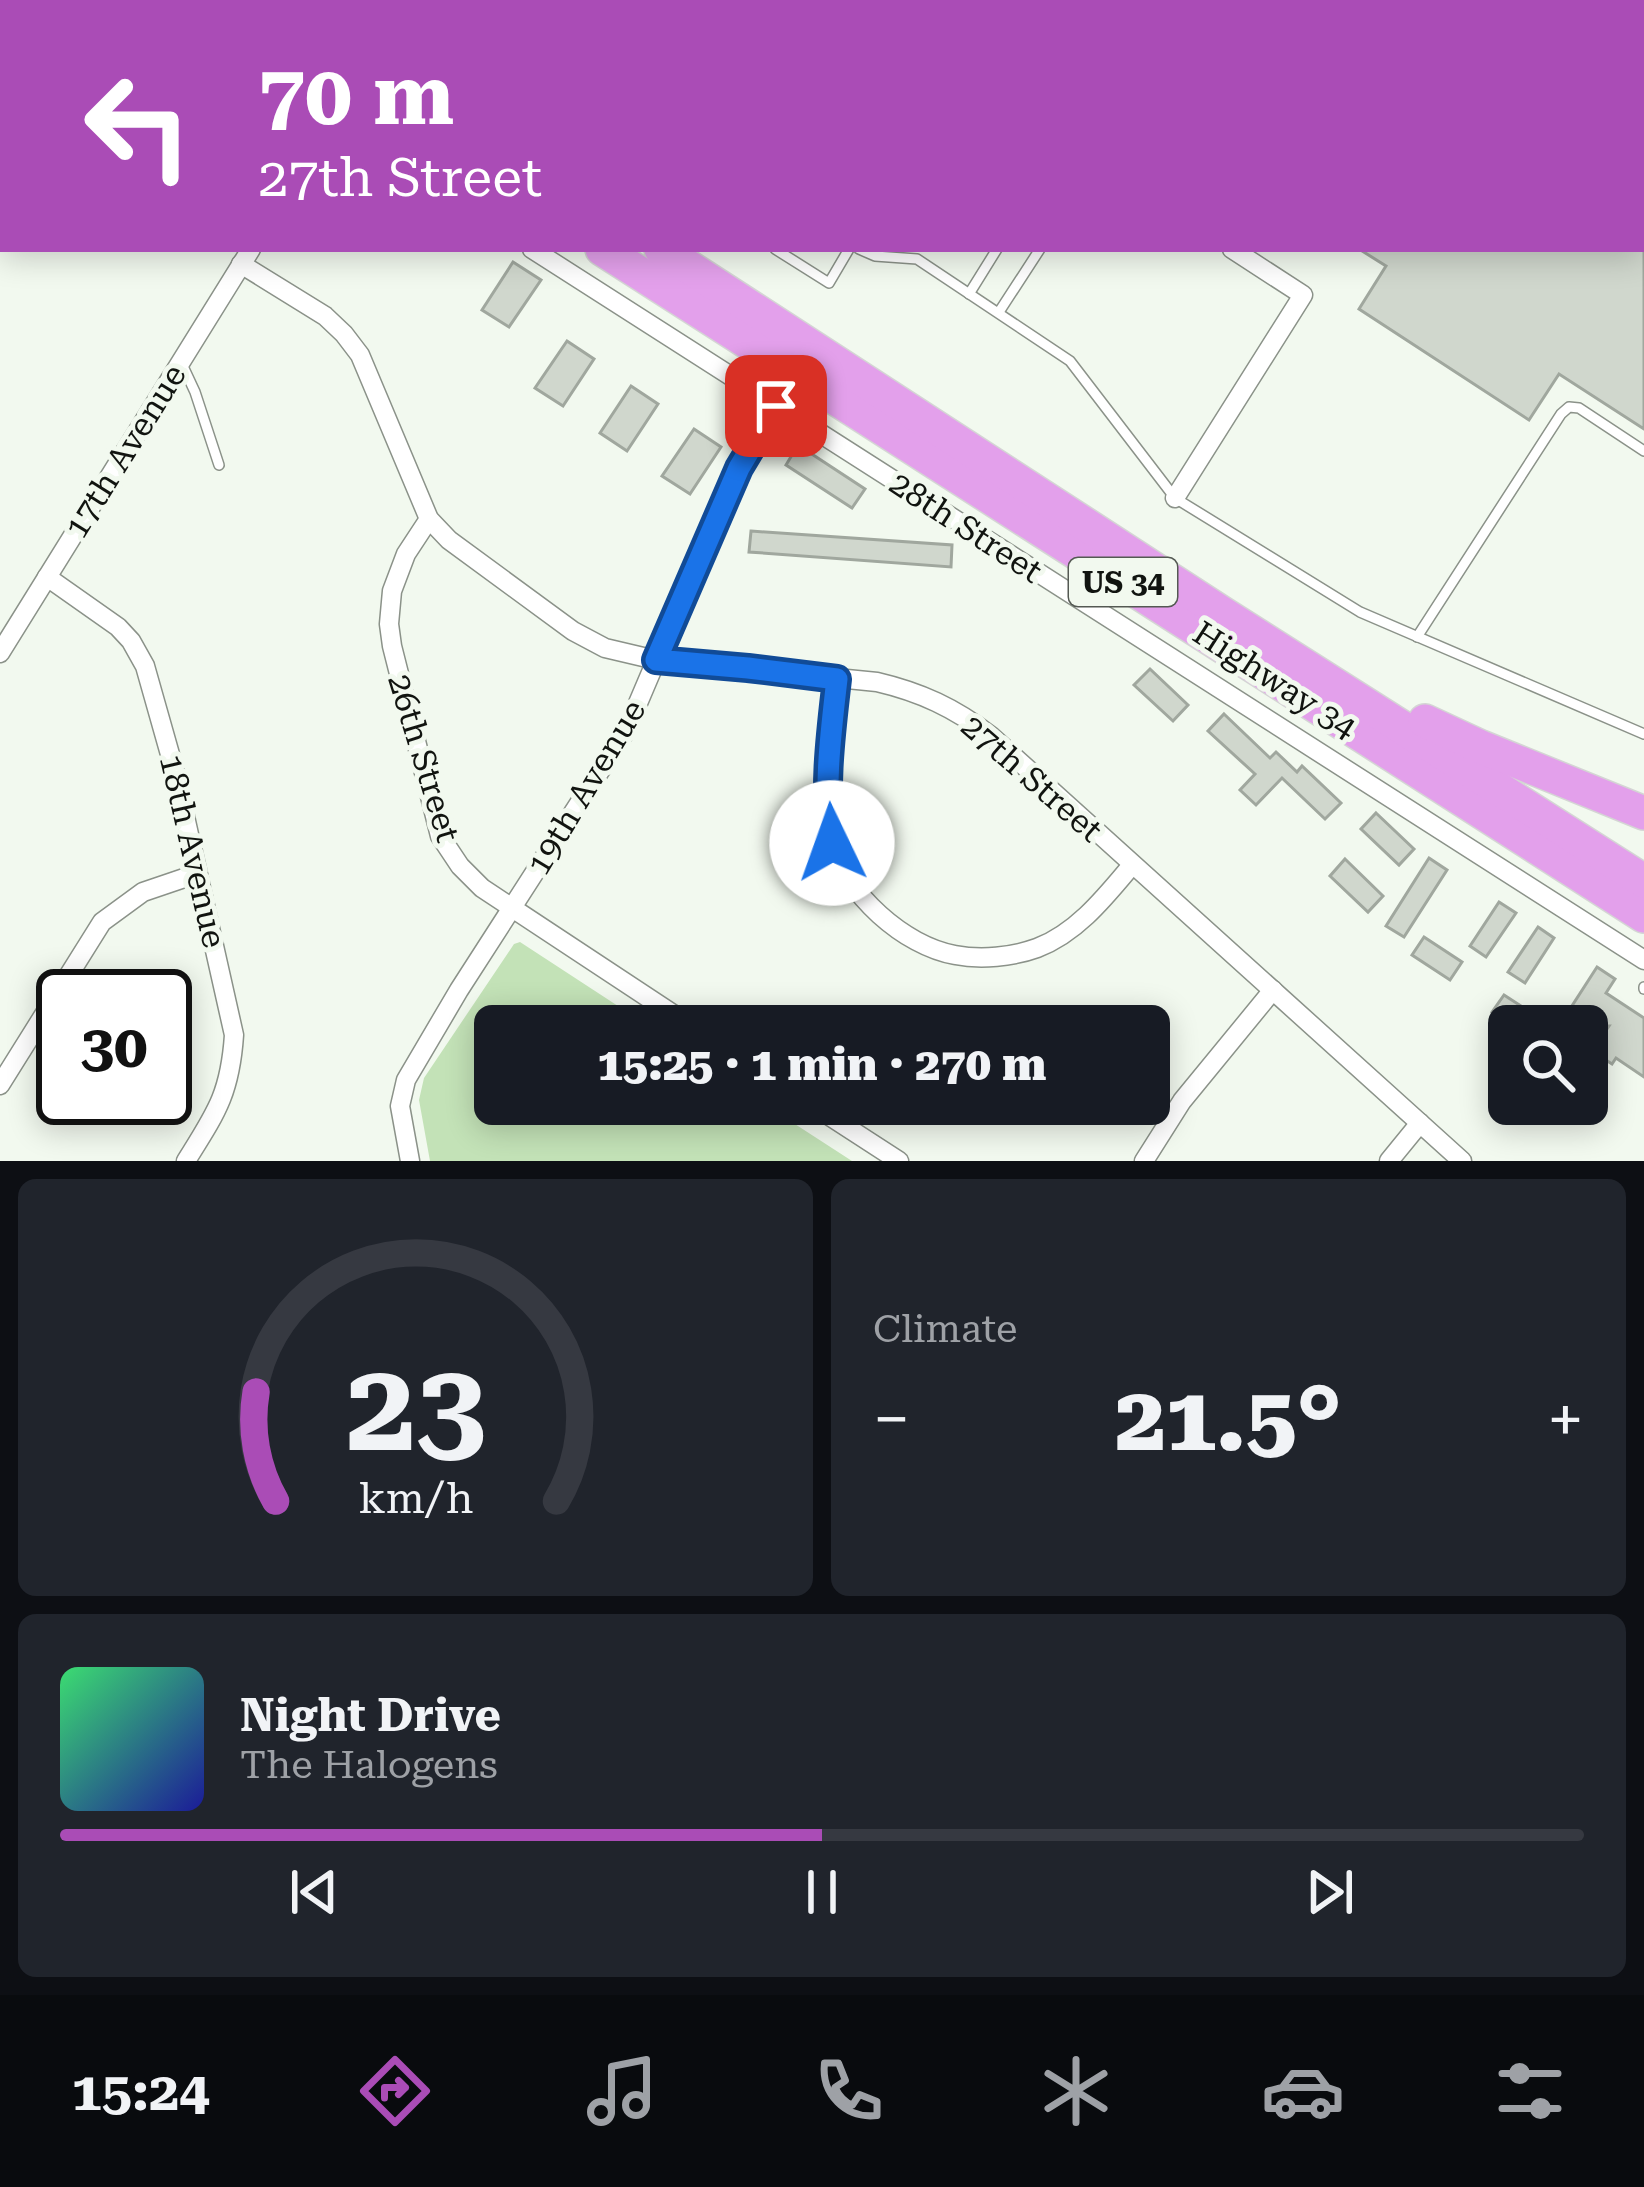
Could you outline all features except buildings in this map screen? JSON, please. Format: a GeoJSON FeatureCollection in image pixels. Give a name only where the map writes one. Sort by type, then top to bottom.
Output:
{"type":"FeatureCollection","features":[{"type":"Feature","properties":{"kind":"highway","name":"Highway 34"},"geometry":{"type":"LineString","coordinates":[[607,252],[1644,916]]}},
{"type":"Feature","properties":{"kind":"highway","name":"Highway 34"},"geometry":{"type":"LineString","coordinates":[[666,252],[1222,614],[1644,880]]}},
{"type":"Feature","properties":{"kind":"highway"},"geometry":{"type":"LineString","coordinates":[[1222,614],[1437,727],[1644,813]]}},
{"type":"Feature","properties":{"kind":"street","name":"28th Street"},"geometry":{"type":"LineString","coordinates":[[537,252],[1644,960]]}},
{"type":"Feature","properties":{"kind":"street"},"geometry":{"type":"LineString","coordinates":[[1175,498],[1303,295],[1237,252]]}},
{"type":"Feature","properties":{"kind":"street","name":"17th Avenue"},"geometry":{"type":"LineString","coordinates":[[0,653],[246,256]]}},
{"type":"Feature","properties":{"kind":"street","name":"27th Street"},"geometry":{"type":"LineString","coordinates":[[246,256],[325,316],[360,355],[429,519],[449,540],[573,631],[620,654],[877,682],[910,690],[956,712],[991,736],[1462,1161]]}},
{"type":"Feature","properties":{"kind":"street","name":"19th Avenue"},"geometry":{"type":"LineString","coordinates":[[410,1161],[400,1106],[406,1080],[627,729],[739,468],[776,406]]}},
{"type":"Feature","properties":{"kind":"street","name":"26th Street"},"geometry":{"type":"LineString","coordinates":[[429,519],[406,554],[392,591],[389,625],[440,836],[468,877],[660,1005]]}},
{"type":"Feature","properties":{"kind":"street","name":"18th Avenue"},"geometry":{"type":"LineString","coordinates":[[47,577],[118,627],[130,641],[145,666],[175,772],[234,1035],[232,1072],[221,1102],[186,1161]]}},
{"type":"Feature","properties":{"kind":"street"},"geometry":{"type":"LineString","coordinates":[[837,679],[829,789],[832,843],[848,879],[895,927],[951,955],[998,957],[1038,948],[1088,915],[1132,865]]}},
{"type":"Feature","properties":{"kind":"street"},"geometry":{"type":"LineString","coordinates":[[0,1085],[102,922],[143,892],[196,874]]}},
{"type":"Feature","properties":{"kind":"street"},"geometry":{"type":"LineString","coordinates":[[1144,1161],[1182,1101],[1273,990]]}},
{"type":"Feature","properties":{"kind":"street"},"geometry":{"type":"LineString","coordinates":[[1389,1161],[1420,1123]]}},
{"type":"Feature","properties":{"kind":"street"},"geometry":{"type":"LineString","coordinates":[[843,1125],[899,1161]]}},
{"type":"Feature","properties":{"kind":"lane"},"geometry":{"type":"LineString","coordinates":[[780,252],[829,283],[847,252]]}},
{"type":"Feature","properties":{"kind":"lane"},"geometry":{"type":"LineString","coordinates":[[866,252],[917,259],[1070,361],[1175,498],[1360,612],[1644,734]]}},
{"type":"Feature","properties":{"kind":"lane"},"geometry":{"type":"LineString","coordinates":[[969,294],[995,252]]}},
{"type":"Feature","properties":{"kind":"lane"},"geometry":{"type":"LineString","coordinates":[[999,312],[1038,252]]}},
{"type":"Feature","properties":{"kind":"lane"},"geometry":{"type":"LineString","coordinates":[[181,362],[219,465]]}},
{"type":"Feature","properties":{"kind":"lane"},"geometry":{"type":"LineString","coordinates":[[1417,638],[1569,407],[1579,408],[1644,451]]}},
{"type":"Feature","properties":{"kind":"green space"},"geometry":{"type":"Polygon","coordinates":[[[520,942],[616,1005],[474,1005],[474,1125],[796,1125],[852,1161],[430,1161],[419,1100],[424,1078],[514,944],[520,942]]]}},
{"type":"Feature","properties":{"kind":"route"},"geometry":{"type":"LineString","coordinates":[[776,406],[739,468],[656,660],[837,679],[830,750],[832,843]]}}]}
